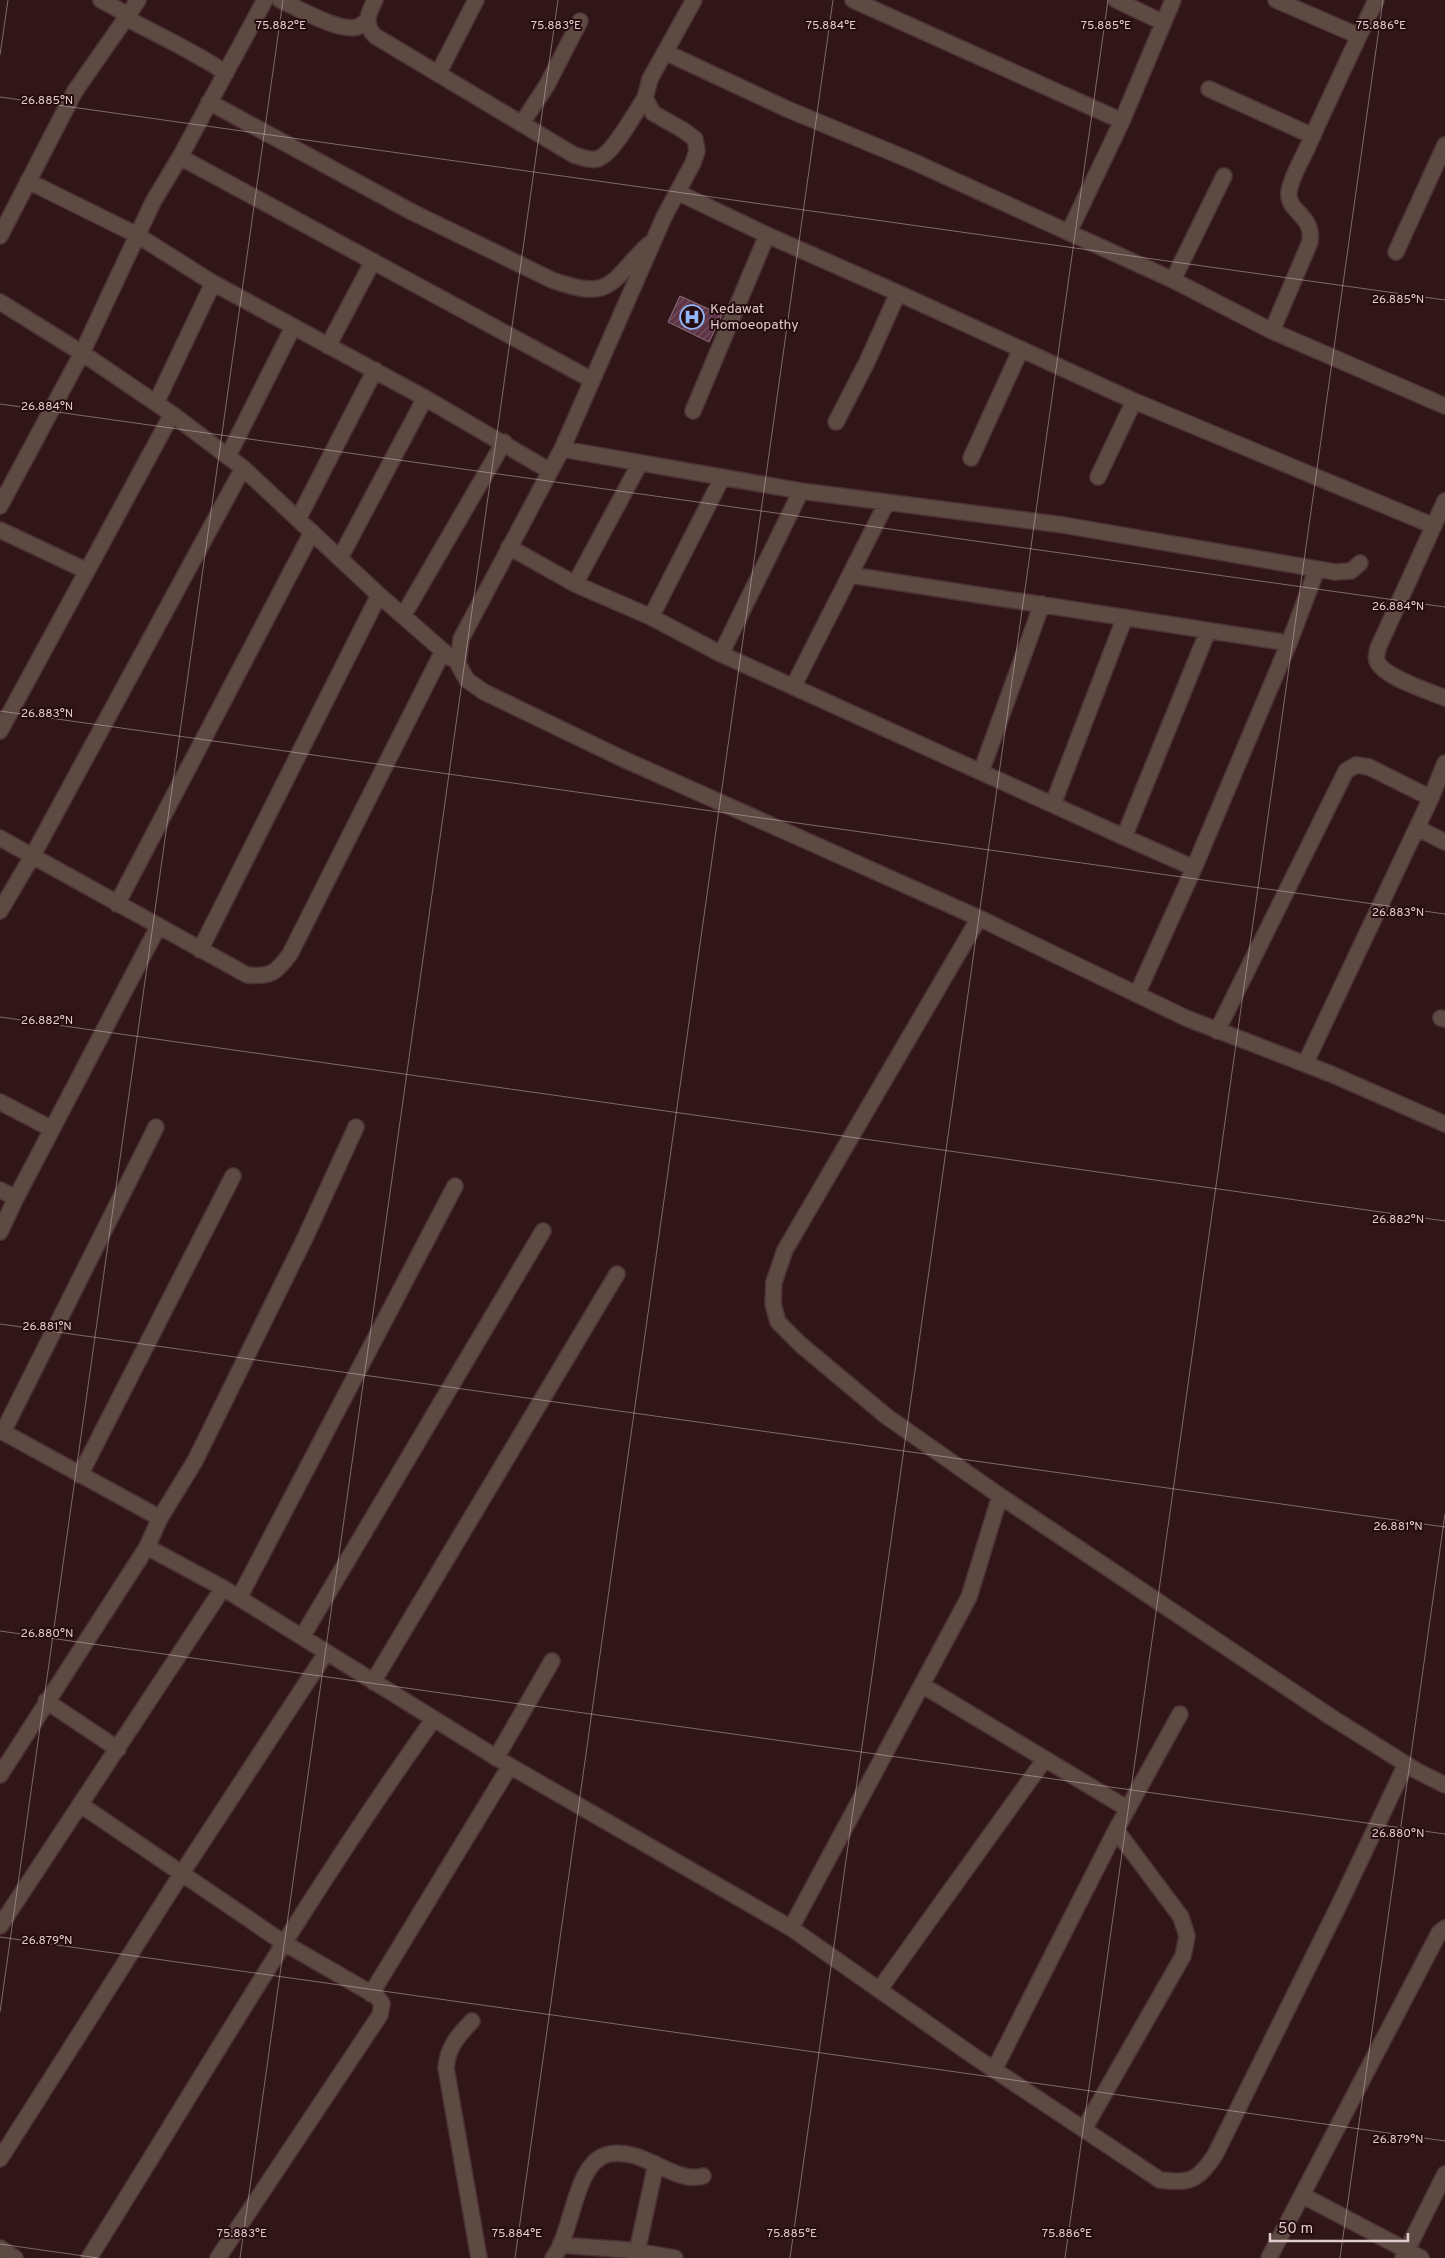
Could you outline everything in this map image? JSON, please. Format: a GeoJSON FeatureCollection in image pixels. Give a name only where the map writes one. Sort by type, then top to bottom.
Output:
{"type":"FeatureCollection","features":[{"type":"Feature","properties":{"kind":"street"},"geometry":{"type":"LineString","coordinates":[[102,0],[165,39],[198,54],[226,73]]}},
{"type":"Feature","properties":{"kind":"street"},"geometry":{"type":"LineString","coordinates":[[0,236],[75,91],[138,0]]}},
{"type":"Feature","properties":{"kind":"street"},"geometry":{"type":"LineString","coordinates":[[0,506],[82,353],[153,202],[180,157],[265,0]]}},
{"type":"Feature","properties":{"kind":"street"},"geometry":{"type":"LineString","coordinates":[[280,0],[332,24],[347,28],[358,27],[367,21]]}},
{"type":"Feature","properties":{"kind":"street"},"geometry":{"type":"LineString","coordinates":[[375,0],[367,21],[369,29],[375,36],[574,155],[590,160],[599,159],[609,151],[645,98],[650,79],[694,0]]}},
{"type":"Feature","properties":{"kind":"street"},"geometry":{"type":"LineString","coordinates":[[438,74],[476,0]]}},
{"type":"Feature","properties":{"kind":"street"},"geometry":{"type":"LineString","coordinates":[[853,0],[1122,121]]}},
{"type":"Feature","properties":{"kind":"street"},"geometry":{"type":"LineString","coordinates":[[1116,0],[1162,22]]}},
{"type":"Feature","properties":{"kind":"street"},"geometry":{"type":"LineString","coordinates":[[1069,232],[1122,121],[1172,0]]}},
{"type":"Feature","properties":{"kind":"street"},"geometry":{"type":"LineString","coordinates":[[1276,0],[1359,36]]}},
{"type":"Feature","properties":{"kind":"street"},"geometry":{"type":"LineString","coordinates":[[1272,331],[1310,242],[1310,225],[1292,205],[1289,192],[1376,0]]}},
{"type":"Feature","properties":{"kind":"street"},"geometry":{"type":"LineString","coordinates":[[522,124],[547,85],[580,21]]}},
{"type":"Feature","properties":{"kind":"street"},"geometry":{"type":"LineString","coordinates":[[665,52],[787,109],[1069,232],[1173,280],[1272,331],[1445,406]]}},
{"type":"Feature","properties":{"kind":"street"},"geometry":{"type":"LineString","coordinates":[[1208,89],[1313,136]]}},
{"type":"Feature","properties":{"kind":"street"},"geometry":{"type":"LineString","coordinates":[[458,664],[461,639],[562,449],[655,237],[693,163],[696,151],[695,139],[653,113],[645,98]]}},
{"type":"Feature","properties":{"kind":"street"},"geometry":{"type":"LineString","coordinates":[[209,102],[412,212],[552,280],[574,288],[597,290],[616,280],[655,237]]}},
{"type":"Feature","properties":{"kind":"street"},"geometry":{"type":"LineString","coordinates":[[1396,252],[1445,145]]}},
{"type":"Feature","properties":{"kind":"street"},"geometry":{"type":"LineString","coordinates":[[180,157],[592,380]]}},
{"type":"Feature","properties":{"kind":"street"},"geometry":{"type":"LineString","coordinates":[[1173,280],[1224,176]]}},
{"type":"Feature","properties":{"kind":"street"},"geometry":{"type":"LineString","coordinates":[[28,181],[138,235],[213,283],[375,370],[504,442],[550,471]]}},
{"type":"Feature","properties":{"kind":"street"},"geometry":{"type":"LineString","coordinates":[[679,193],[767,236],[898,292],[1134,401],[1434,526]]}},
{"type":"Feature","properties":{"kind":"street"},"geometry":{"type":"LineString","coordinates":[[693,411],[767,236]]}},
{"type":"Feature","properties":{"kind":"street"},"geometry":{"type":"LineString","coordinates":[[328,346],[373,262]]}},
{"type":"Feature","properties":{"kind":"street"},"geometry":{"type":"LineString","coordinates":[[156,403],[213,283]]}},
{"type":"Feature","properties":{"kind":"street"},"geometry":{"type":"LineString","coordinates":[[836,422],[867,362],[898,292]]}},
{"type":"Feature","properties":{"kind":"street"},"geometry":{"type":"LineString","coordinates":[[0,302],[82,353],[156,403],[243,468],[379,595],[458,664],[467,680],[484,692],[621,758],[979,918],[1186,1018],[1305,1064],[1444,1125]]}},
{"type":"Feature","properties":{"kind":"street"},"geometry":{"type":"LineString","coordinates":[[228,456],[293,327]]}},
{"type":"Feature","properties":{"kind":"street"},"geometry":{"type":"LineString","coordinates":[[971,458],[1021,350]]}},
{"type":"Feature","properties":{"kind":"street"},"geometry":{"type":"LineString","coordinates":[[298,519],[375,370]]}},
{"type":"Feature","properties":{"kind":"street"},"geometry":{"type":"LineString","coordinates":[[340,558],[425,398]]}},
{"type":"Feature","properties":{"kind":"street"},"geometry":{"type":"LineString","coordinates":[[1098,478],[1134,401]]}},
{"type":"Feature","properties":{"kind":"street"},"geometry":{"type":"LineString","coordinates":[[0,731],[172,414]]}},
{"type":"Feature","properties":{"kind":"street"},"geometry":{"type":"LineString","coordinates":[[403,616],[504,442]]}},
{"type":"Feature","properties":{"kind":"street"},"geometry":{"type":"LineString","coordinates":[[562,449],[801,491],[1063,525],[1317,569],[1345,572],[1351,571],[1360,563]]}},
{"type":"Feature","properties":{"kind":"street"},"geometry":{"type":"LineString","coordinates":[[575,584],[640,463]]}},
{"type":"Feature","properties":{"kind":"street"},"geometry":{"type":"LineString","coordinates":[[0,911],[243,468]]}},
{"type":"Feature","properties":{"kind":"street"},"geometry":{"type":"LineString","coordinates":[[651,617],[722,478]]}},
{"type":"Feature","properties":{"kind":"street"},"geometry":{"type":"LineString","coordinates":[[721,654],[801,491]]}},
{"type":"Feature","properties":{"kind":"street"},"geometry":{"type":"LineString","coordinates":[[1445,501],[1376,656],[1377,662],[1388,672],[1445,698]]}},
{"type":"Feature","properties":{"kind":"street"},"geometry":{"type":"LineString","coordinates":[[793,687],[887,502]]}},
{"type":"Feature","properties":{"kind":"street"},"geometry":{"type":"LineString","coordinates":[[0,530],[87,571]]}},
{"type":"Feature","properties":{"kind":"street"},"geometry":{"type":"LineString","coordinates":[[117,904],[312,532]]}},
{"type":"Feature","properties":{"kind":"street"},"geometry":{"type":"LineString","coordinates":[[509,547],[575,584],[651,617],[721,654],[1194,868]]}},
{"type":"Feature","properties":{"kind":"street"},"geometry":{"type":"LineString","coordinates":[[1137,994],[1194,868],[1289,643],[1317,569]]}},
{"type":"Feature","properties":{"kind":"street"},"geometry":{"type":"LineString","coordinates":[[850,575],[1289,643]]}},
{"type":"Feature","properties":{"kind":"street"},"geometry":{"type":"LineString","coordinates":[[200,950],[379,595]]}},
{"type":"Feature","properties":{"kind":"street"},"geometry":{"type":"LineString","coordinates":[[981,772],[1042,604]]}},
{"type":"Feature","properties":{"kind":"street"},"geometry":{"type":"LineString","coordinates":[[1052,804],[1126,618]]}},
{"type":"Feature","properties":{"kind":"street"},"geometry":{"type":"LineString","coordinates":[[1124,836],[1208,631]]}},
{"type":"Feature","properties":{"kind":"street"},"geometry":{"type":"LineString","coordinates":[[0,838],[247,975],[265,976],[279,969],[290,954],[443,651]]}},
{"type":"Feature","properties":{"kind":"street"},"geometry":{"type":"LineString","coordinates":[[1217,1030],[1346,770],[1356,766],[1368,767],[1431,798]]}},
{"type":"Feature","properties":{"kind":"street"},"geometry":{"type":"LineString","coordinates":[[1305,1064],[1443,773]]}},
{"type":"Feature","properties":{"kind":"street"},"geometry":{"type":"LineString","coordinates":[[1417,828],[1445,842]]}},
{"type":"Feature","properties":{"kind":"street"},"geometry":{"type":"LineString","coordinates":[[979,918],[785,1250],[774,1282],[774,1304],[778,1322],[886,1416],[1000,1496],[1331,1717],[1406,1764],[1445,1785]]}},
{"type":"Feature","properties":{"kind":"street"},"geometry":{"type":"LineString","coordinates":[[0,1232],[158,927]]}},
{"type":"Feature","properties":{"kind":"street"},"geometry":{"type":"LineString","coordinates":[[0,1102],[52,1129]]}},
{"type":"Feature","properties":{"kind":"street"},"geometry":{"type":"LineString","coordinates":[[156,1127],[3,1432],[160,1518]]}},
{"type":"Feature","properties":{"kind":"street"},"geometry":{"type":"LineString","coordinates":[[0,1775],[46,1701],[147,1548],[160,1518],[194,1461],[305,1238],[356,1127]]}},
{"type":"Feature","properties":{"kind":"street"},"geometry":{"type":"LineString","coordinates":[[80,1474],[233,1176]]}},
{"type":"Feature","properties":{"kind":"street"},"geometry":{"type":"LineString","coordinates":[[239,1598],[455,1186]]}},
{"type":"Feature","properties":{"kind":"street"},"geometry":{"type":"LineString","coordinates":[[0,1190],[16,1198]]}},
{"type":"Feature","properties":{"kind":"street"},"geometry":{"type":"LineString","coordinates":[[302,1637],[543,1231]]}},
{"type":"Feature","properties":{"kind":"street"},"geometry":{"type":"LineString","coordinates":[[372,1682],[618,1274]]}},
{"type":"Feature","properties":{"kind":"street"},"geometry":{"type":"LineString","coordinates":[[790,1928],[968,1597],[1000,1496]]}},
{"type":"Feature","properties":{"kind":"street"},"geometry":{"type":"LineString","coordinates":[[147,1548],[223,1588],[496,1758],[790,1928],[994,2070],[1160,2180],[1189,2181],[1202,2174],[1215,2155],[1339,1905],[1406,1764]]}},
{"type":"Feature","properties":{"kind":"street"},"geometry":{"type":"LineString","coordinates":[[0,1926],[223,1588]]}},
{"type":"Feature","properties":{"kind":"street"},"geometry":{"type":"LineString","coordinates":[[0,2160],[182,1874],[326,1653]]}},
{"type":"Feature","properties":{"kind":"street"},"geometry":{"type":"LineString","coordinates":[[496,1758],[552,1662]]}},
{"type":"Feature","properties":{"kind":"street"},"geometry":{"type":"LineString","coordinates":[[922,1685],[1128,1809]]}},
{"type":"Feature","properties":{"kind":"street"},"geometry":{"type":"LineString","coordinates":[[46,1701],[118,1749]]}},
{"type":"Feature","properties":{"kind":"street"},"geometry":{"type":"LineString","coordinates":[[994,2070],[1116,1830],[1180,1714]]}},
{"type":"Feature","properties":{"kind":"street"},"geometry":{"type":"LineString","coordinates":[[88,2258],[284,1943],[391,1778],[433,1720]]}},
{"type":"Feature","properties":{"kind":"street"},"geometry":{"type":"LineString","coordinates":[[879,1990],[1044,1759]]}},
{"type":"Feature","properties":{"kind":"street"},"geometry":{"type":"LineString","coordinates":[[371,1994],[510,1766]]}},
{"type":"Feature","properties":{"kind":"street"},"geometry":{"type":"LineString","coordinates":[[81,1805],[284,1943],[371,1994],[382,2003],[380,2015],[218,2258]]}},
{"type":"Feature","properties":{"kind":"street"},"geometry":{"type":"LineString","coordinates":[[1084,2130],[1183,1956],[1187,1936],[1181,1917],[1116,1830]]}},
{"type":"Feature","properties":{"kind":"street"},"geometry":{"type":"LineString","coordinates":[[1270,2258],[1439,1933],[1445,1928]]}},
{"type":"Feature","properties":{"kind":"street"},"geometry":{"type":"LineString","coordinates":[[472,2021],[453,2042],[447,2054],[446,2068],[479,2258]]}},
{"type":"Feature","properties":{"kind":"street"},"geometry":{"type":"LineString","coordinates":[[675,2258],[637,2252],[556,2251],[586,2175],[593,2162],[605,2155],[617,2152],[632,2154],[689,2178],[703,2176]]}},
{"type":"Feature","properties":{"kind":"street"},"geometry":{"type":"LineString","coordinates":[[637,2252],[656,2164]]}},
{"type":"Feature","properties":{"kind":"street"},"geometry":{"type":"LineString","coordinates":[[1405,2254],[1445,2174]]}},
{"type":"Feature","properties":{"kind":"street"},"geometry":{"type":"LineString","coordinates":[[1302,2195],[1405,2254],[1421,2258]]}},
{"type":"Feature","properties":{"kind":"street"},"geometry":{"type":"LineString","coordinates":[[0,2248],[15,2258]]}},
{"type":"Feature","properties":{"kind":"building"},"geometry":{"type":"Polygon","coordinates":[[[680,296],[722,315],[709,342],[668,322],[680,296]]]}},
{"type":"Feature","properties":{"kind":"place","name":"Kedawat Homoeopathy"},"geometry":{"type":"Point","coordinates":[692,317]}}]}
